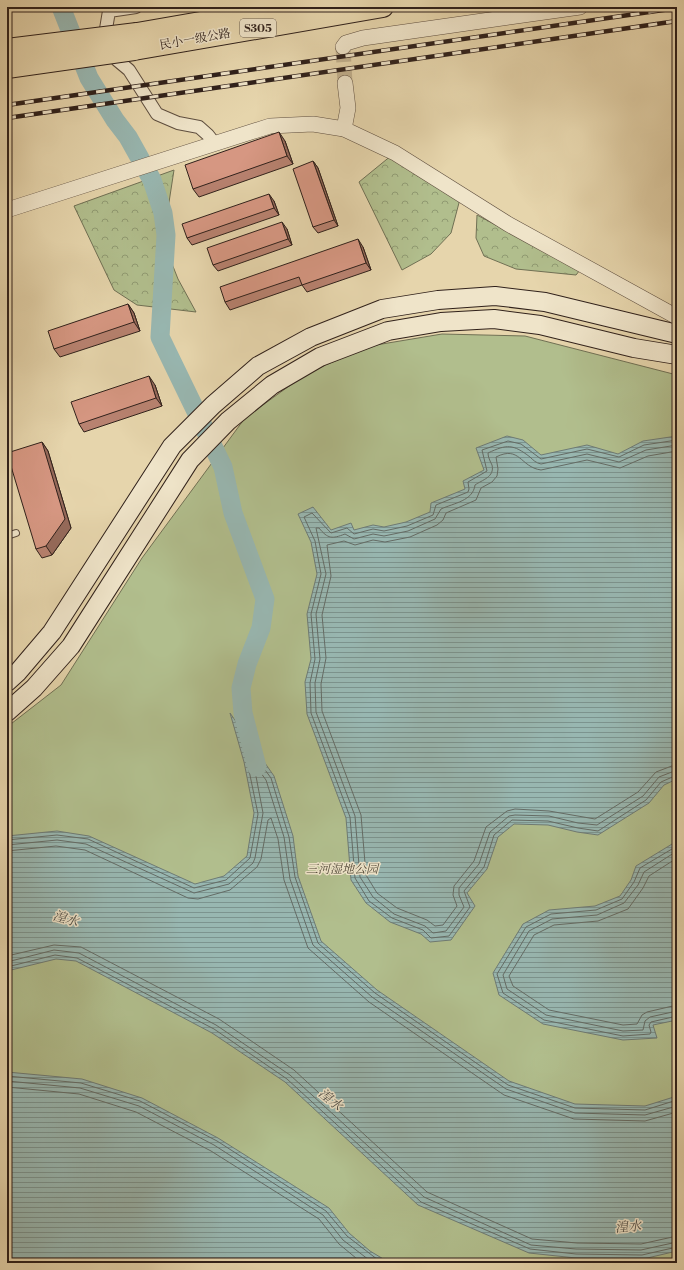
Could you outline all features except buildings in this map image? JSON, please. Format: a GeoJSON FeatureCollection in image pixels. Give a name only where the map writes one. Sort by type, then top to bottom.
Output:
{"type":"FeatureCollection","features":[{"type":"Feature","properties":{"kind":"main road","name":"民小一级公路"},"geometry":{"type":"LineString","coordinates":[[7,68],[287,7]]}},
{"type":"Feature","properties":{"kind":"main road","name":"民小一级公路"},"geometry":{"type":"LineString","coordinates":[[7,49],[135,41],[383,7]]}},
{"type":"Feature","properties":{"kind":"main road"},"geometry":{"type":"LineString","coordinates":[[7,682],[18,672],[52,632],[172,446],[213,405],[258,366],[311,337],[382,309],[438,300],[495,296],[544,302],[677,334]]}},
{"type":"Feature","properties":{"kind":"main road"},"geometry":{"type":"LineString","coordinates":[[7,712],[34,688],[70,646],[190,460],[228,421],[272,385],[320,357],[388,331],[441,322],[494,319],[540,325],[634,348],[677,355]]}},
{"type":"Feature","properties":{"kind":"street"},"geometry":{"type":"LineString","coordinates":[[136,7],[109,11],[106,29],[117,60],[129,70],[157,114],[178,123],[199,127],[215,144]]}},
{"type":"Feature","properties":{"kind":"street"},"geometry":{"type":"LineString","coordinates":[[343,48],[346,43],[364,38],[580,7]]}},
{"type":"Feature","properties":{"kind":"street"},"geometry":{"type":"LineString","coordinates":[[344,129],[348,108],[345,83]]}},
{"type":"Feature","properties":{"kind":"street"},"geometry":{"type":"LineString","coordinates":[[7,210],[270,126],[312,124],[344,129],[395,153],[508,224],[677,317]]}},
{"type":"Feature","properties":{"kind":"lane"},"geometry":{"type":"LineString","coordinates":[[7,536],[16,533]]}},
{"type":"Feature","properties":{"kind":"green space"},"geometry":{"type":"Polygon","coordinates":[[[392,155],[460,199],[451,233],[431,254],[402,270],[359,182],[392,155]]]}},
{"type":"Feature","properties":{"kind":"green space"},"geometry":{"type":"Polygon","coordinates":[[[174,170],[163,241],[178,279],[196,312],[137,305],[114,290],[74,206],[174,170]]]}},
{"type":"Feature","properties":{"kind":"green space"},"geometry":{"type":"Polygon","coordinates":[[[477,215],[580,270],[576,275],[516,269],[484,256],[476,238],[477,215]]]}},
{"type":"Feature","properties":{"kind":"green space","name":"三河湿地公园"},"geometry":{"type":"Polygon","coordinates":[[[442,334],[525,336],[677,375],[677,1263],[7,1263],[7,727],[61,685],[142,558],[245,418],[307,373],[370,346],[442,334]]]}},
{"type":"Feature","properties":{"kind":"water"},"geometry":{"type":"Polygon","coordinates":[[[507,436],[523,440],[541,455],[587,445],[618,454],[643,441],[677,436],[677,779],[664,785],[649,803],[598,835],[548,825],[514,824],[498,837],[487,869],[467,893],[475,906],[451,940],[430,942],[421,934],[390,922],[366,903],[351,880],[346,818],[307,714],[305,682],[311,659],[307,614],[317,574],[311,542],[298,514],[313,507],[331,530],[351,523],[354,530],[373,525],[384,527],[406,522],[430,512],[431,503],[465,489],[463,481],[484,470],[476,448],[507,436]]]}},
{"type":"Feature","properties":{"kind":"water","name":"湟水"},"geometry":{"type":"Polygon","coordinates":[[[230,713],[274,776],[293,836],[298,876],[321,941],[377,990],[509,1081],[575,1104],[645,1106],[677,1096],[677,1251],[643,1259],[576,1258],[529,1253],[418,1205],[285,1082],[212,1033],[76,961],[56,959],[7,971],[7,836],[57,831],[89,836],[195,884],[224,876],[247,856],[254,813],[244,762],[230,713]]]}},
{"type":"Feature","properties":{"kind":"water"},"geometry":{"type":"Polygon","coordinates":[[[677,841],[677,1020],[653,1025],[657,1038],[623,1040],[543,1024],[499,995],[493,973],[523,924],[549,910],[595,906],[620,896],[631,880],[636,866],[677,841]]]}},
{"type":"Feature","properties":{"kind":"water"},"geometry":{"type":"Polygon","coordinates":[[[7,1072],[82,1079],[142,1098],[218,1138],[329,1208],[349,1233],[370,1251],[390,1263],[7,1263],[7,1072]]]}},
{"type":"Feature","properties":{"kind":"waterway"},"geometry":{"type":"LineString","coordinates":[[61,7],[89,78],[115,120],[128,137],[152,180],[163,213],[166,235],[160,337],[223,467],[233,513],[265,599],[261,628],[247,664],[241,688],[243,713],[257,767]]}},
{"type":"Feature","properties":{"kind":"tunnel"},"geometry":{"type":"LineString","coordinates":[[343,47],[345,83]]}},
{"type":"Feature","properties":{"kind":"railway"},"geometry":{"type":"LineString","coordinates":[[7,105],[677,8]]}},
{"type":"Feature","properties":{"kind":"railway"},"geometry":{"type":"LineString","coordinates":[[7,118],[677,21]]}}]}
